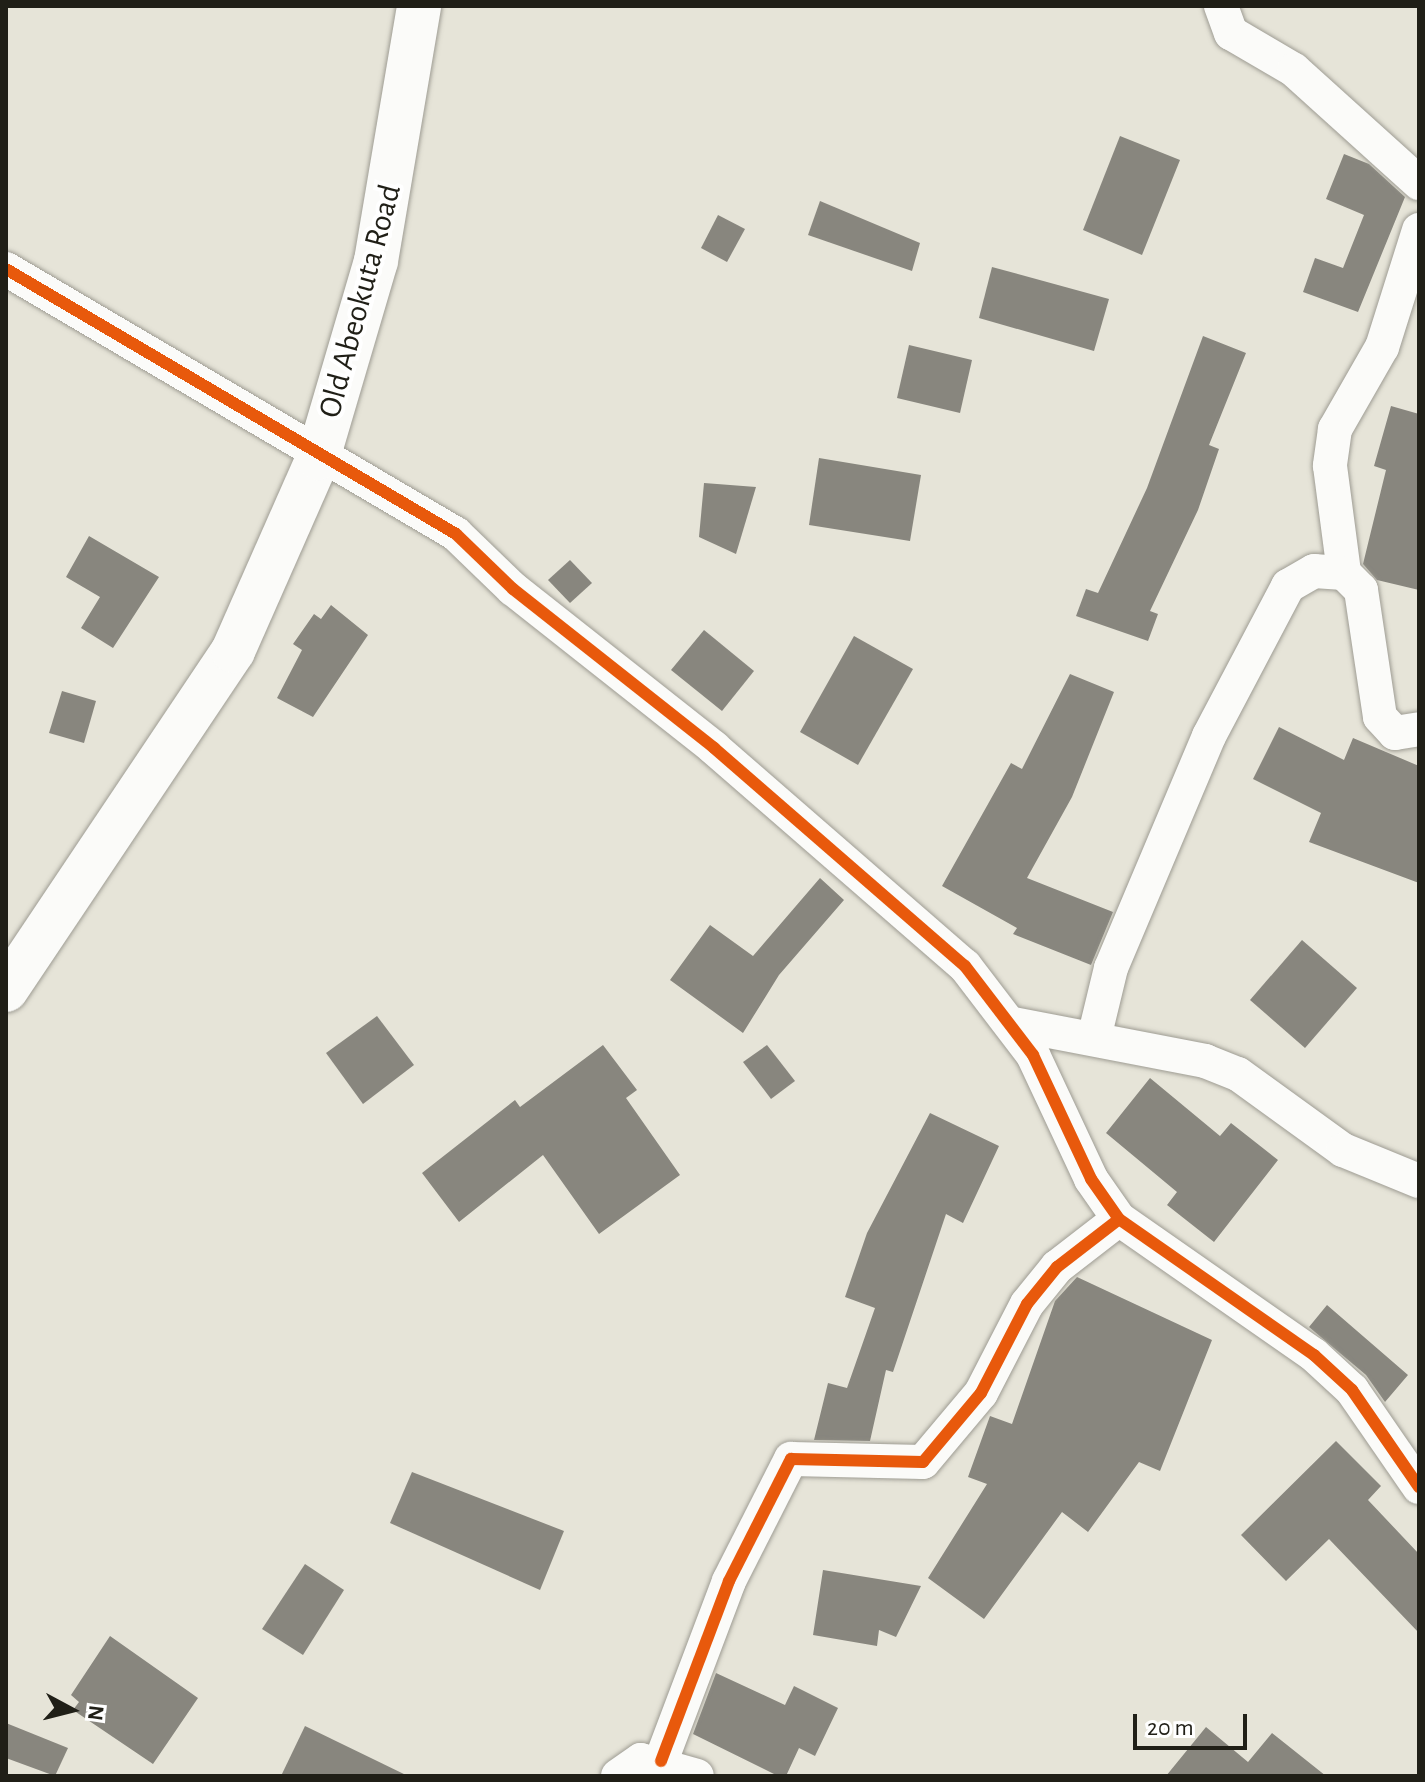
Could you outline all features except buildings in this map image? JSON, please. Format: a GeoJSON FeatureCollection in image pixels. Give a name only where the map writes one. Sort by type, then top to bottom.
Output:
{"type":"FeatureCollection","features":[{"type":"Feature","properties":{"kind":"highway","name":"Old Abeokuta Road"},"geometry":{"type":"LineString","coordinates":[[6,988],[233,651],[318,458],[376,261],[419,6]]}},
{"type":"Feature","properties":{"kind":"street"},"geometry":{"type":"LineString","coordinates":[[1221,6],[1231,33],[1294,70],[1419,183]]}},
{"type":"Feature","properties":{"kind":"street"},"geometry":{"type":"LineString","coordinates":[[1419,230],[1382,347],[1335,429],[1330,466],[1344,573],[1361,590],[1380,717],[1395,733],[1419,729]]}},
{"type":"Feature","properties":{"kind":"street"},"geometry":{"type":"LineString","coordinates":[[6,269],[318,458],[456,534],[965,966],[1013,1024],[1091,1179],[1119,1219],[1314,1355],[1352,1390],[1419,1487]]}},
{"type":"Feature","properties":{"kind":"street"},"geometry":{"type":"LineString","coordinates":[[1095,1034],[1111,968],[1209,736],[1288,586],[1314,571],[1344,573]]}},
{"type":"Feature","properties":{"kind":"street"},"geometry":{"type":"LineString","coordinates":[[1013,1024],[1095,1034],[1238,1074],[1343,1150],[1419,1181]]}},
{"type":"Feature","properties":{"kind":"street"},"geometry":{"type":"LineString","coordinates":[[661,1761],[712,1620],[791,1459],[923,1462],[981,1393],[1027,1304],[1057,1267],[1119,1219]]}},
{"type":"Feature","properties":{"kind":"street"},"geometry":{"type":"LineString","coordinates":[[618,1776],[641,1760],[661,1761],[697,1776]]}},
{"type":"Feature","properties":{"kind":"cycle path"},"geometry":{"type":"LineString","coordinates":[[6,269],[456,534],[513,589],[714,748],[965,966],[1033,1055],[1091,1179],[1119,1219],[1314,1355],[1352,1390],[1419,1487]]}},
{"type":"Feature","properties":{"kind":"cycle path"},"geometry":{"type":"LineString","coordinates":[[661,1761],[729,1581],[791,1459],[923,1462],[981,1393],[1027,1304],[1057,1267],[1119,1219]]}}]}
